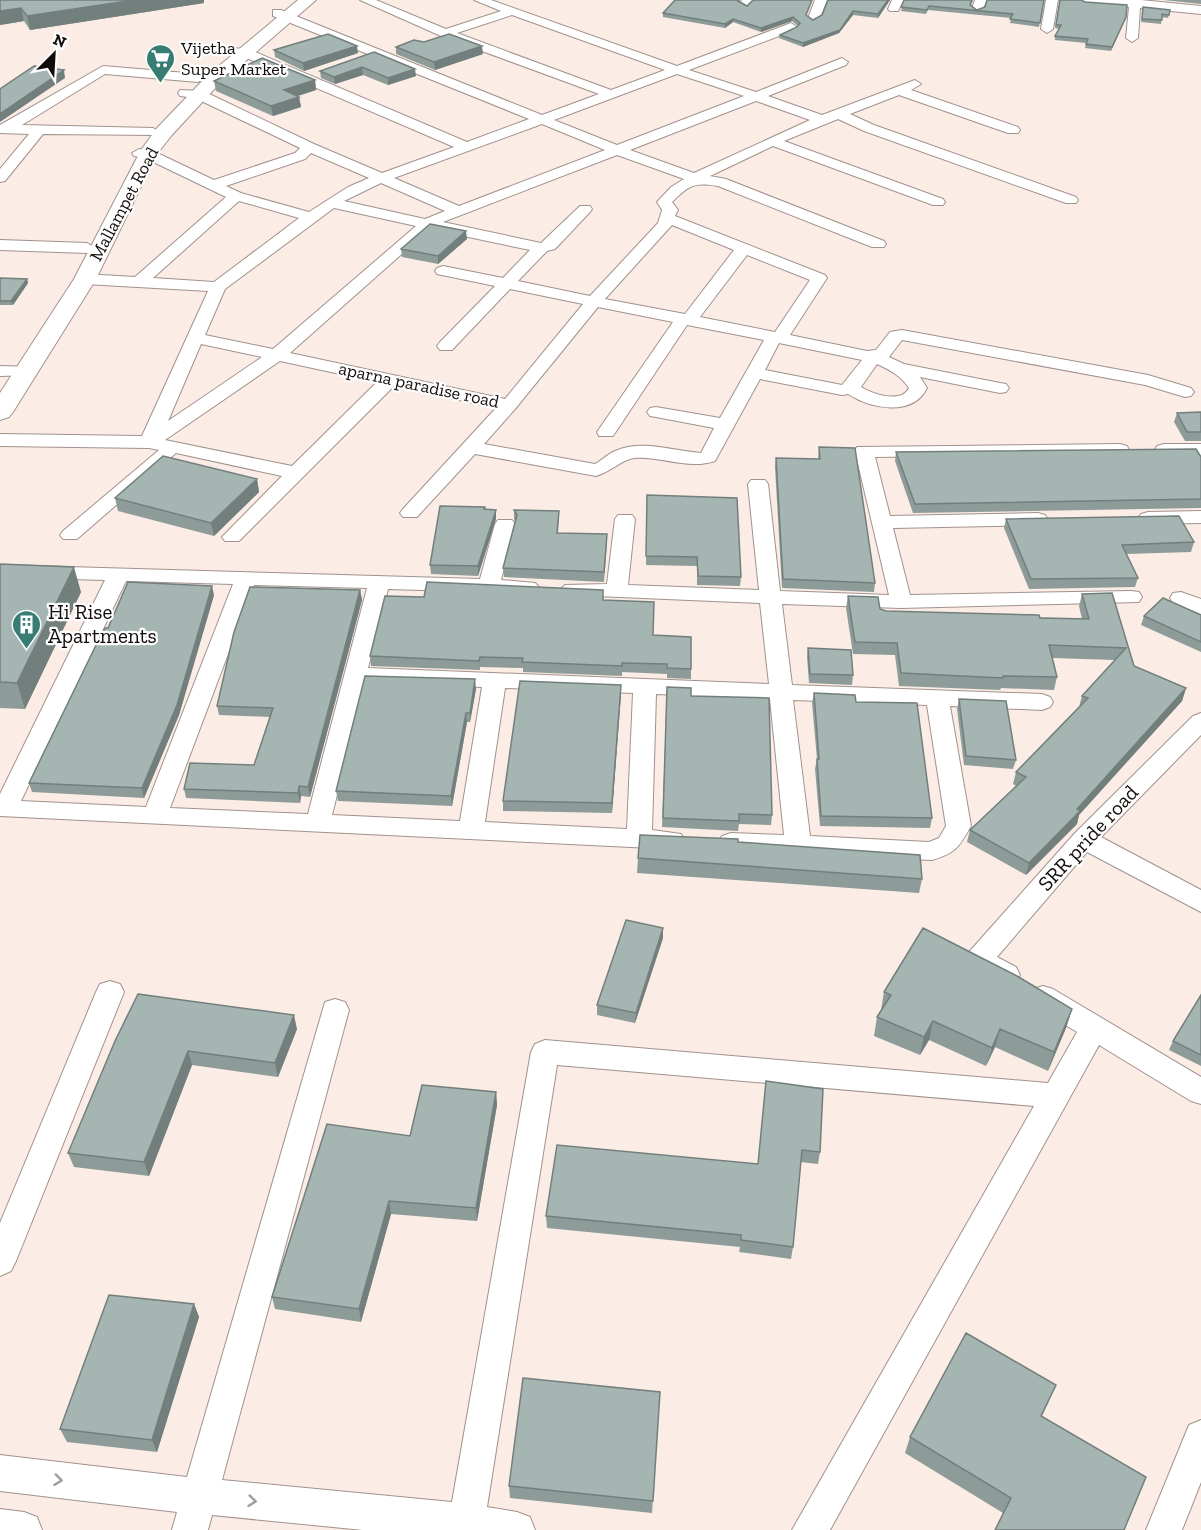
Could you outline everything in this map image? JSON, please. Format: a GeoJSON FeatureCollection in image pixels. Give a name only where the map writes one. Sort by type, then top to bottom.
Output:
{"type":"FeatureCollection","features":[{"type":"Feature","properties":{"kind":"main road","name":"Mallampet Road"},"geometry":{"type":"LineString","coordinates":[[0,412],[9,375],[98,236],[153,132],[194,89],[286,10],[308,0]]}},
{"type":"Feature","properties":{"kind":"main road","name":"Mallampet Road"},"geometry":{"type":"LineString","coordinates":[[143,154],[164,132],[194,89]]}},
{"type":"Feature","properties":{"kind":"main road","name":"Mallampet Road"},"geometry":{"type":"LineString","coordinates":[[9,375],[85,279],[98,236]]}},
{"type":"Feature","properties":{"kind":"street"},"geometry":{"type":"LineString","coordinates":[[366,0],[443,32],[610,94]]}},
{"type":"Feature","properties":{"kind":"street"},"geometry":{"type":"LineString","coordinates":[[480,0],[822,120]]}},
{"type":"Feature","properties":{"kind":"street"},"geometry":{"type":"LineString","coordinates":[[814,18],[821,0]]}},
{"type":"Feature","properties":{"kind":"street"},"geometry":{"type":"LineString","coordinates":[[1047,29],[1052,0]]}},
{"type":"Feature","properties":{"kind":"street"},"geometry":{"type":"LineString","coordinates":[[1084,0],[1201,10]]}},
{"type":"Feature","properties":{"kind":"street"},"geometry":{"type":"LineString","coordinates":[[1132,39],[1134,3]]}},
{"type":"Feature","properties":{"kind":"street"},"geometry":{"type":"LineString","coordinates":[[286,10],[379,53],[615,149],[694,178],[722,182],[878,244]]}},
{"type":"Feature","properties":{"kind":"street"},"geometry":{"type":"LineString","coordinates":[[421,39],[511,12]]}},
{"type":"Feature","properties":{"kind":"street"},"geometry":{"type":"LineString","coordinates":[[149,442],[218,287],[332,203],[353,190],[382,178],[791,27]]}},
{"type":"Feature","properties":{"kind":"street"},"geometry":{"type":"LineString","coordinates":[[357,59],[401,46]]}},
{"type":"Feature","properties":{"kind":"street"},"geometry":{"type":"LineString","coordinates":[[238,52],[304,77],[466,147]]}},
{"type":"Feature","properties":{"kind":"street"},"geometry":{"type":"LineString","coordinates":[[149,442],[277,355],[428,223],[842,62]]}},
{"type":"Feature","properties":{"kind":"street"},"geometry":{"type":"LineString","coordinates":[[3,129],[103,70],[194,89],[309,147],[458,211]]}},
{"type":"Feature","properties":{"kind":"street"},"geometry":{"type":"LineString","coordinates":[[304,77],[325,70]]}},
{"type":"Feature","properties":{"kind":"street"},"geometry":{"type":"LineString","coordinates":[[470,447],[596,470],[610,466],[620,455],[636,452],[702,459],[708,457],[754,373],[819,278],[667,218],[670,210],[664,202],[666,196],[694,178],[837,113],[915,84]]}},
{"type":"Feature","properties":{"kind":"street"},"geometry":{"type":"LineString","coordinates":[[898,90],[1013,130]]}},
{"type":"Feature","properties":{"kind":"street"},"geometry":{"type":"LineString","coordinates":[[837,113],[869,128],[1071,200]]}},
{"type":"Feature","properties":{"kind":"street"},"geometry":{"type":"LineString","coordinates":[[3,129],[153,132]]}},
{"type":"Feature","properties":{"kind":"street"},"geometry":{"type":"LineString","coordinates":[[0,178],[38,131]]}},
{"type":"Feature","properties":{"kind":"street"},"geometry":{"type":"LineString","coordinates":[[774,142],[938,202]]}},
{"type":"Feature","properties":{"kind":"street"},"geometry":{"type":"LineString","coordinates":[[213,185],[300,156],[309,147]]}},
{"type":"Feature","properties":{"kind":"street"},"geometry":{"type":"LineString","coordinates":[[143,154],[236,196],[312,217]]}},
{"type":"Feature","properties":{"kind":"street"},"geometry":{"type":"LineString","coordinates":[[139,282],[236,196]]}},
{"type":"Feature","properties":{"kind":"street"},"geometry":{"type":"LineString","coordinates":[[332,203],[542,248],[549,246],[585,210]]}},
{"type":"Feature","properties":{"kind":"street","name":"aparna paradise road"},"geometry":{"type":"LineString","coordinates":[[197,338],[509,405],[594,301],[665,224],[667,218]]}},
{"type":"Feature","properties":{"kind":"street"},"geometry":{"type":"LineString","coordinates":[[0,245],[98,236]]}},
{"type":"Feature","properties":{"kind":"street"},"geometry":{"type":"LineString","coordinates":[[446,346],[542,248]]}},
{"type":"Feature","properties":{"kind":"street"},"geometry":{"type":"LineString","coordinates":[[606,432],[686,320],[743,249]]}},
{"type":"Feature","properties":{"kind":"street"},"geometry":{"type":"LineString","coordinates":[[443,271],[874,356],[899,368],[1000,388]]}},
{"type":"Feature","properties":{"kind":"street"},"geometry":{"type":"LineString","coordinates":[[85,279],[218,287]]}},
{"type":"Feature","properties":{"kind":"street"},"geometry":{"type":"LineString","coordinates":[[851,388],[874,356],[882,354],[896,336],[902,335],[1148,381],[1185,392]]}},
{"type":"Feature","properties":{"kind":"street"},"geometry":{"type":"LineString","coordinates":[[754,373],[833,390],[851,388],[865,397],[902,403],[914,396],[918,388],[899,368]]}},
{"type":"Feature","properties":{"kind":"street"},"geometry":{"type":"LineString","coordinates":[[232,537],[390,379]]}},
{"type":"Feature","properties":{"kind":"street"},"geometry":{"type":"LineString","coordinates":[[410,513],[509,405]]}},
{"type":"Feature","properties":{"kind":"street"},"geometry":{"type":"LineString","coordinates":[[656,412],[726,425]]}},
{"type":"Feature","properties":{"kind":"street"},"geometry":{"type":"LineString","coordinates":[[0,440],[149,442],[296,473]]}},
{"type":"Feature","properties":{"kind":"street"},"geometry":{"type":"LineString","coordinates":[[70,535],[173,448]]}},
{"type":"Feature","properties":{"kind":"street"},"geometry":{"type":"LineString","coordinates":[[901,602],[864,451],[1201,450]]}},
{"type":"Feature","properties":{"kind":"street"},"geometry":{"type":"LineString","coordinates":[[758,484],[798,846]]}},
{"type":"Feature","properties":{"kind":"street"},"geometry":{"type":"LineString","coordinates":[[1130,518],[1201,517]]}},
{"type":"Feature","properties":{"kind":"street"},"geometry":{"type":"LineString","coordinates":[[617,591],[625,519]]}},
{"type":"Feature","properties":{"kind":"street"},"geometry":{"type":"LineString","coordinates":[[881,522],[1059,519]]}},
{"type":"Feature","properties":{"kind":"street"},"geometry":{"type":"LineString","coordinates":[[489,585],[505,524]]}},
{"type":"Feature","properties":{"kind":"street"},"geometry":{"type":"LineString","coordinates":[[0,571],[489,585],[901,602],[1131,597]]}},
{"type":"Feature","properties":{"kind":"street"},"geometry":{"type":"LineString","coordinates":[[118,574],[5,809],[932,851],[948,843],[959,826],[937,698]]}},
{"type":"Feature","properties":{"kind":"street"},"geometry":{"type":"LineString","coordinates":[[155,816],[246,578]]}},
{"type":"Feature","properties":{"kind":"street"},"geometry":{"type":"LineString","coordinates":[[318,823],[379,582]]}},
{"type":"Feature","properties":{"kind":"street"},"geometry":{"type":"LineString","coordinates":[[1181,598],[1201,607]]}},
{"type":"Feature","properties":{"kind":"street"},"geometry":{"type":"LineString","coordinates":[[355,675],[1042,702]]}},
{"type":"Feature","properties":{"kind":"street"},"geometry":{"type":"LineString","coordinates":[[471,831],[495,680]]}},
{"type":"Feature","properties":{"kind":"street"},"geometry":{"type":"LineString","coordinates":[[639,838],[645,686]]}},
{"type":"Feature","properties":{"kind":"street","name":"SRR pride road"},"geometry":{"type":"LineString","coordinates":[[1094,1028],[979,959],[1084,839],[1201,722]]}},
{"type":"Feature","properties":{"kind":"street"},"geometry":{"type":"LineString","coordinates":[[1084,839],[1201,903]]}},
{"type":"Feature","properties":{"kind":"street"},"geometry":{"type":"LineString","coordinates":[[0,1261],[110,992]]}},
{"type":"Feature","properties":{"kind":"street"},"geometry":{"type":"LineString","coordinates":[[189,1530],[334,1010]]}},
{"type":"Feature","properties":{"kind":"street"},"geometry":{"type":"LineString","coordinates":[[810,1530],[1094,1028],[1201,1092]]}},
{"type":"Feature","properties":{"kind":"street"},"geometry":{"type":"LineString","coordinates":[[466,1526],[545,1052],[1055,1096]]}},
{"type":"Feature","properties":{"kind":"street"},"geometry":{"type":"LineString","coordinates":[[1164,1530],[1201,1437]]}},
{"type":"Feature","properties":{"kind":"street"},"geometry":{"type":"LineString","coordinates":[[0,1473],[517,1530]]}},
{"type":"Feature","properties":{"kind":"street"},"geometry":{"type":"LineString","coordinates":[[0,1527],[24,1530]]}},
{"type":"Feature","properties":{"kind":"building"},"geometry":{"type":"Polygon","coordinates":[[[0,0],[134,0],[27,16],[21,8],[0,11],[0,0]]]}},
{"type":"Feature","properties":{"kind":"building"},"geometry":{"type":"Polygon","coordinates":[[[675,0],[739,0],[747,6],[753,0],[812,0],[806,15],[813,20],[822,15],[828,0],[888,0],[878,14],[853,11],[840,30],[803,43],[780,35],[797,27],[800,23],[793,17],[761,28],[733,19],[725,24],[663,13],[675,0]]]}},
{"type":"Feature","properties":{"kind":"building"},"geometry":{"type":"Polygon","coordinates":[[[904,0],[972,0],[970,5],[977,10],[985,7],[987,0],[1044,0],[1040,23],[1010,19],[1013,14],[929,6],[927,10],[901,7],[904,0]]]}},
{"type":"Feature","properties":{"kind":"building"},"geometry":{"type":"Polygon","coordinates":[[[1060,0],[1127,5],[1126,17],[1112,47],[1086,44],[1088,39],[1055,36],[1061,25],[1056,25],[1060,0]]]}},
{"type":"Feature","properties":{"kind":"building"},"geometry":{"type":"Polygon","coordinates":[[[1143,7],[1170,10],[1169,15],[1162,14],[1162,20],[1142,19],[1143,7]]]}},
{"type":"Feature","properties":{"kind":"building"},"geometry":{"type":"Polygon","coordinates":[[[328,34],[357,46],[303,63],[274,50],[328,34]]]}},
{"type":"Feature","properties":{"kind":"building"},"geometry":{"type":"Polygon","coordinates":[[[449,34],[482,46],[434,62],[396,47],[414,40],[424,42],[449,34]]]}},
{"type":"Feature","properties":{"kind":"building"},"geometry":{"type":"Polygon","coordinates":[[[374,52],[415,69],[388,78],[362,67],[334,77],[320,71],[374,52]]]}},
{"type":"Feature","properties":{"kind":"building"},"geometry":{"type":"Polygon","coordinates":[[[262,58],[315,80],[284,90],[299,97],[271,106],[214,81],[262,58]]]}},
{"type":"Feature","properties":{"kind":"building"},"geometry":{"type":"Polygon","coordinates":[[[34,66],[64,70],[0,114],[0,89],[34,66]]]}},
{"type":"Feature","properties":{"kind":"building"},"geometry":{"type":"Polygon","coordinates":[[[430,224],[466,231],[438,256],[401,249],[430,224]]]}},
{"type":"Feature","properties":{"kind":"building"},"geometry":{"type":"Polygon","coordinates":[[[0,278],[27,279],[11,301],[0,301],[0,278]]]}},
{"type":"Feature","properties":{"kind":"building"},"geometry":{"type":"Polygon","coordinates":[[[1201,412],[1201,432],[1187,432],[1177,413],[1201,412]]]}},
{"type":"Feature","properties":{"kind":"building"},"geometry":{"type":"Polygon","coordinates":[[[819,447],[855,448],[875,583],[783,579],[776,458],[820,459],[819,447]]]}},
{"type":"Feature","properties":{"kind":"building"},"geometry":{"type":"Polygon","coordinates":[[[1196,449],[1201,457],[1201,499],[915,504],[896,452],[1196,449]]]}},
{"type":"Feature","properties":{"kind":"building"},"geometry":{"type":"Polygon","coordinates":[[[163,456],[257,479],[211,523],[115,498],[163,456]]]}},
{"type":"Feature","properties":{"kind":"building"},"geometry":{"type":"Polygon","coordinates":[[[647,495],[737,498],[741,577],[698,576],[697,557],[646,556],[647,495]]]}},
{"type":"Feature","properties":{"kind":"building"},"geometry":{"type":"Polygon","coordinates":[[[440,506],[485,507],[484,509],[496,510],[478,566],[430,565],[440,506]]]}},
{"type":"Feature","properties":{"kind":"building"},"geometry":{"type":"Polygon","coordinates":[[[514,510],[559,511],[557,533],[607,534],[604,572],[503,568],[517,515],[514,510]]]}},
{"type":"Feature","properties":{"kind":"building"},"geometry":{"type":"Polygon","coordinates":[[[1179,516],[1194,542],[1122,545],[1138,578],[1031,579],[1006,519],[1179,516]]]}},
{"type":"Feature","properties":{"kind":"building"},"geometry":{"type":"Polygon","coordinates":[[[0,564],[74,567],[17,683],[0,682],[0,564]]]}},
{"type":"Feature","properties":{"kind":"building"},"geometry":{"type":"Polygon","coordinates":[[[128,582],[212,586],[177,705],[142,788],[29,783],[100,637],[105,628],[108,628],[128,582]]]}},
{"type":"Feature","properties":{"kind":"building"},"geometry":{"type":"Polygon","coordinates":[[[427,582],[603,590],[603,600],[654,602],[653,635],[691,637],[691,669],[667,668],[667,664],[622,663],[622,666],[522,662],[523,658],[480,657],[479,661],[370,656],[385,596],[424,597],[427,582]]]}},
{"type":"Feature","properties":{"kind":"building"},"geometry":{"type":"Polygon","coordinates":[[[250,587],[360,590],[308,787],[299,786],[298,793],[184,789],[190,763],[254,765],[273,708],[217,706],[234,632],[250,587]]]}},
{"type":"Feature","properties":{"kind":"building"},"geometry":{"type":"Polygon","coordinates":[[[1112,593],[1134,666],[1186,688],[1077,809],[1080,811],[1029,863],[970,830],[1026,777],[1016,772],[1088,698],[1082,696],[1126,648],[1049,645],[1057,677],[1003,676],[1003,678],[901,673],[897,643],[855,642],[848,596],[878,597],[880,609],[886,611],[1039,615],[1040,618],[1089,619],[1082,594],[1112,593]]]}},
{"type":"Feature","properties":{"kind":"building"},"geometry":{"type":"Polygon","coordinates":[[[1163,598],[1201,615],[1201,642],[1144,616],[1163,598]]]}},
{"type":"Feature","properties":{"kind":"building"},"geometry":{"type":"Polygon","coordinates":[[[808,648],[851,650],[853,675],[810,674],[808,648]]]}},
{"type":"Feature","properties":{"kind":"building"},"geometry":{"type":"Polygon","coordinates":[[[365,676],[475,679],[470,713],[466,713],[451,796],[336,791],[365,676]]]}},
{"type":"Feature","properties":{"kind":"building"},"geometry":{"type":"Polygon","coordinates":[[[520,681],[621,685],[612,803],[503,801],[520,681]]]}},
{"type":"Feature","properties":{"kind":"building"},"geometry":{"type":"Polygon","coordinates":[[[667,687],[691,688],[691,696],[769,698],[772,815],[739,814],[739,821],[663,818],[667,687]]]}},
{"type":"Feature","properties":{"kind":"building"},"geometry":{"type":"Polygon","coordinates":[[[814,693],[855,695],[856,702],[917,703],[932,818],[821,816],[814,693]]]}},
{"type":"Feature","properties":{"kind":"building"},"geometry":{"type":"Polygon","coordinates":[[[959,699],[1006,701],[1016,760],[966,756],[959,699]]]}},
{"type":"Feature","properties":{"kind":"building"},"geometry":{"type":"Polygon","coordinates":[[[640,835],[738,839],[738,842],[920,855],[922,879],[638,858],[640,835]]]}},
{"type":"Feature","properties":{"kind":"building"},"geometry":{"type":"Polygon","coordinates":[[[626,920],[663,928],[636,1013],[597,1005],[626,920]]]}},
{"type":"Feature","properties":{"kind":"building"},"geometry":{"type":"Polygon","coordinates":[[[923,928],[1017,976],[1072,1009],[1054,1052],[1000,1029],[992,1048],[933,1021],[924,1037],[877,1017],[891,995],[884,992],[923,928]]]}},
{"type":"Feature","properties":{"kind":"building"},"geometry":{"type":"Polygon","coordinates":[[[138,994],[294,1015],[275,1063],[188,1051],[144,1162],[68,1153],[115,1041],[138,994]]]}},
{"type":"Feature","properties":{"kind":"building"},"geometry":{"type":"Polygon","coordinates":[[[1201,995],[1201,1055],[1173,1041],[1201,995]]]}},
{"type":"Feature","properties":{"kind":"building"},"geometry":{"type":"Polygon","coordinates":[[[766,1081],[823,1089],[820,1152],[802,1150],[793,1247],[741,1240],[741,1235],[546,1216],[557,1145],[758,1164],[766,1081]]]}},
{"type":"Feature","properties":{"kind":"building"},"geometry":{"type":"Polygon","coordinates":[[[422,1085],[496,1092],[476,1208],[389,1201],[359,1309],[272,1297],[327,1124],[410,1136],[422,1085]]]}},
{"type":"Feature","properties":{"kind":"building"},"geometry":{"type":"Polygon","coordinates":[[[109,1295],[194,1304],[152,1440],[60,1429],[109,1295]]]}},
{"type":"Feature","properties":{"kind":"building"},"geometry":{"type":"Polygon","coordinates":[[[966,1333],[1056,1385],[1041,1416],[1146,1477],[1124,1530],[995,1530],[1011,1498],[910,1437],[966,1333]]]}},
{"type":"Feature","properties":{"kind":"building"},"geometry":{"type":"Polygon","coordinates":[[[523,1378],[660,1392],[653,1501],[509,1486],[523,1378]]]}},
{"type":"Feature","properties":{"kind":"place","name":"Vijetha Super Market"},"geometry":{"type":"Point","coordinates":[160,84]}},
{"type":"Feature","properties":{"kind":"place","name":"Hi Rise Apartments"},"geometry":{"type":"Point","coordinates":[27,650]}}]}
